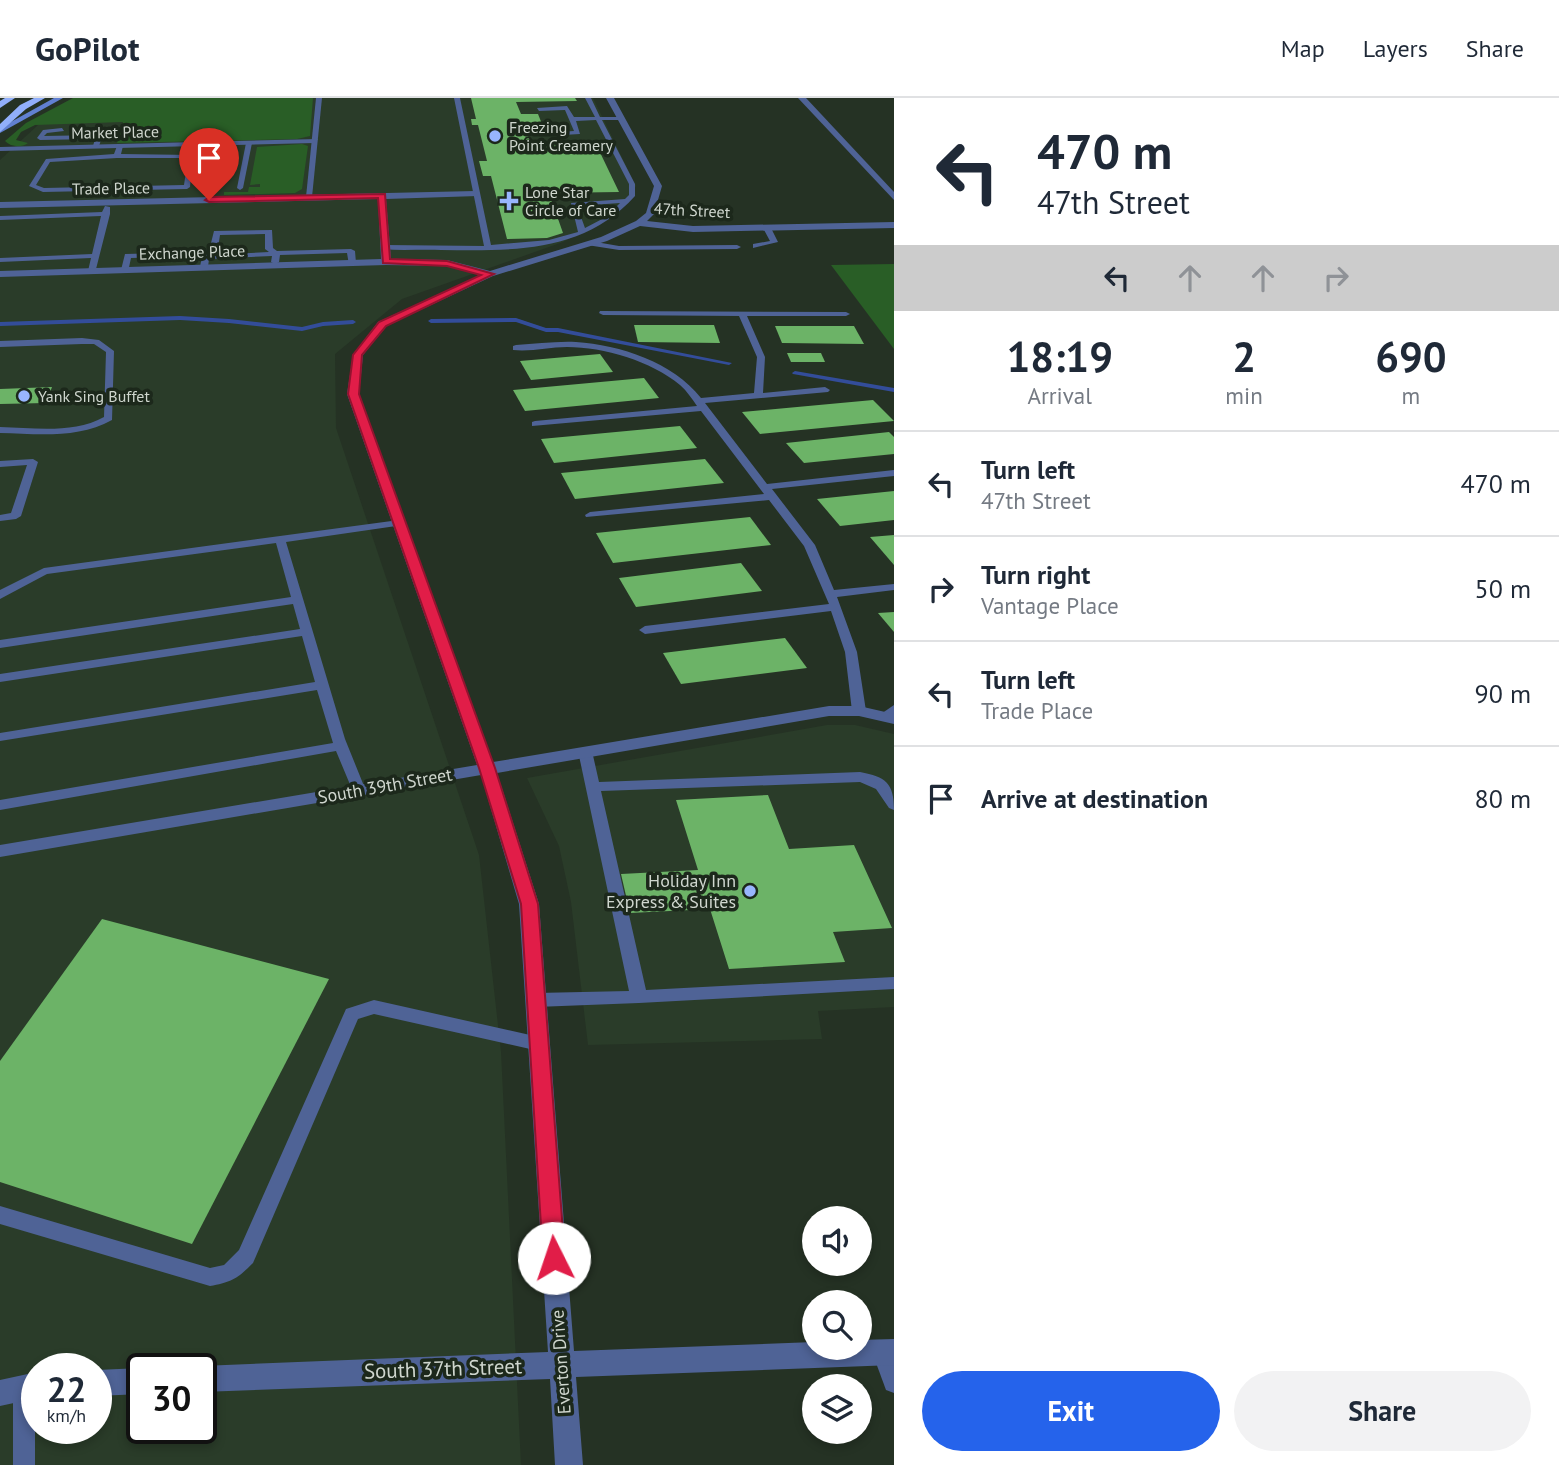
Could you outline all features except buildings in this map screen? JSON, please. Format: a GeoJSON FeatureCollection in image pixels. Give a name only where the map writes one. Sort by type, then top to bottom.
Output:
{"type":"FeatureCollection","features":[{"type":"Feature","properties":{"kind":"highway"},"geometry":{"type":"LineString","coordinates":[[0,105],[11,98]]}},
{"type":"Feature","properties":{"kind":"highway"},"geometry":{"type":"LineString","coordinates":[[0,130],[23,107],[41,98]]}},
{"type":"Feature","properties":{"kind":"main road"},"geometry":{"type":"LineString","coordinates":[[0,130],[59,98]]}},
{"type":"Feature","properties":{"kind":"street"},"geometry":{"type":"LineString","coordinates":[[610,98],[658,186],[650,214],[639,223]]}},
{"type":"Feature","properties":{"kind":"street"},"geometry":{"type":"LineString","coordinates":[[802,98],[894,197]]}},
{"type":"Feature","properties":{"kind":"street","name":"Market Place"},"geometry":{"type":"LineString","coordinates":[[0,149],[33,149],[99,137],[120,146],[315,141]]}},
{"type":"Feature","properties":{"kind":"street","name":"Trade Place"},"geometry":{"type":"LineString","coordinates":[[0,205],[475,194]]}},
{"type":"Feature","properties":{"kind":"street"},"geometry":{"type":"LineString","coordinates":[[382,196],[386,261],[447,263],[490,274]]}},
{"type":"Feature","properties":{"kind":"street","name":"47th Street"},"geometry":{"type":"LineString","coordinates":[[490,274],[590,243],[639,223],[693,229],[894,225]]}},
{"type":"Feature","properties":{"kind":"street","name":"Exchange Place"},"geometry":{"type":"LineString","coordinates":[[0,274],[125,270],[205,259],[276,257],[352,263],[386,261]]}},
{"type":"Feature","properties":{"kind":"street","name":"Everton Drive"},"geometry":{"type":"LineString","coordinates":[[490,274],[382,324],[358,355],[353,394],[487,768],[529,904],[569,1465]]}},
{"type":"Feature","properties":{"kind":"street","name":"South 39th Street"},"geometry":{"type":"LineString","coordinates":[[0,851],[828,710],[891,715]]}},
{"type":"Feature","properties":{"kind":"street","name":"South 37th Street"},"geometry":{"type":"LineString","coordinates":[[217,1378],[888,1352]]}},
{"type":"Feature","properties":{"kind":"lane"},"geometry":{"type":"LineString","coordinates":[[309,197],[319,98]]}},
{"type":"Feature","properties":{"kind":"lane"},"geometry":{"type":"LineString","coordinates":[[457,98],[488,249]]}},
{"type":"Feature","properties":{"kind":"lane"},"geometry":{"type":"LineString","coordinates":[[385,247],[432,245],[488,249],[551,242],[603,221],[632,196],[632,184],[588,98]]}},
{"type":"Feature","properties":{"kind":"lane"},"geometry":{"type":"LineString","coordinates":[[539,108],[567,108],[578,133],[546,134]]}},
{"type":"Feature","properties":{"kind":"lane"},"geometry":{"type":"LineString","coordinates":[[572,119],[621,118]]}},
{"type":"Feature","properties":{"kind":"lane"},"geometry":{"type":"LineString","coordinates":[[90,132],[99,137]]}},
{"type":"Feature","properties":{"kind":"lane"},"geometry":{"type":"LineString","coordinates":[[42,135],[61,133]]}},
{"type":"Feature","properties":{"kind":"lane"},"geometry":{"type":"LineString","coordinates":[[42,135],[99,137]]}},
{"type":"Feature","properties":{"kind":"lane"},"geometry":{"type":"LineString","coordinates":[[33,149],[42,135]]}},
{"type":"Feature","properties":{"kind":"lane"},"geometry":{"type":"LineString","coordinates":[[240,188],[249,143]]}},
{"type":"Feature","properties":{"kind":"lane"},"geometry":{"type":"LineString","coordinates":[[117,156],[120,146]]}},
{"type":"Feature","properties":{"kind":"lane"},"geometry":{"type":"LineString","coordinates":[[184,200],[187,187],[191,156],[48,160],[32,186],[43,190],[187,187]]}},
{"type":"Feature","properties":{"kind":"lane"},"geometry":{"type":"LineString","coordinates":[[582,231],[572,209],[573,204],[627,201]]}},
{"type":"Feature","properties":{"kind":"lane"},"geometry":{"type":"LineString","coordinates":[[92,271],[108,202]]}},
{"type":"Feature","properties":{"kind":"lane"},"geometry":{"type":"LineString","coordinates":[[0,218],[106,214]]}},
{"type":"Feature","properties":{"kind":"lane"},"geometry":{"type":"LineString","coordinates":[[756,246],[774,242],[767,228]]}},
{"type":"Feature","properties":{"kind":"lane"},"geometry":{"type":"LineString","coordinates":[[205,259],[214,248],[218,233],[269,232],[269,249],[276,257]]}},
{"type":"Feature","properties":{"kind":"lane"},"geometry":{"type":"LineString","coordinates":[[590,243],[618,248],[737,247]]}},
{"type":"Feature","properties":{"kind":"lane"},"geometry":{"type":"LineString","coordinates":[[0,260],[96,256]]}},
{"type":"Feature","properties":{"kind":"lane"},"geometry":{"type":"LineString","coordinates":[[604,313],[846,314]]}},
{"type":"Feature","properties":{"kind":"lane"},"geometry":{"type":"LineString","coordinates":[[742,314],[761,356],[758,395]]}},
{"type":"Feature","properties":{"kind":"lane"},"geometry":{"type":"LineString","coordinates":[[0,344],[96,342],[110,351],[110,370],[109,418],[99,425],[84,430],[0,430]]}},
{"type":"Feature","properties":{"kind":"lane"},"geometry":{"type":"LineString","coordinates":[[516,348],[567,345],[594,348],[666,371],[678,378],[809,545],[836,607],[856,676],[859,711]]}},
{"type":"Feature","properties":{"kind":"lane"},"geometry":{"type":"LineString","coordinates":[[535,424],[758,395],[825,390]]}},
{"type":"Feature","properties":{"kind":"lane"},"geometry":{"type":"LineString","coordinates":[[0,464],[33,462],[16,516],[0,518]]}},
{"type":"Feature","properties":{"kind":"lane"},"geometry":{"type":"LineString","coordinates":[[590,515],[894,473]]}},
{"type":"Feature","properties":{"kind":"lane"},"geometry":{"type":"LineString","coordinates":[[0,596],[44,571],[399,523]]}},
{"type":"Feature","properties":{"kind":"lane"},"geometry":{"type":"LineString","coordinates":[[280,539],[341,746],[359,791]]}},
{"type":"Feature","properties":{"kind":"lane"},"geometry":{"type":"LineString","coordinates":[[831,594],[894,587]]}},
{"type":"Feature","properties":{"kind":"lane"},"geometry":{"type":"LineString","coordinates":[[0,644],[298,600]]}},
{"type":"Feature","properties":{"kind":"lane"},"geometry":{"type":"LineString","coordinates":[[645,631],[836,607]]}},
{"type":"Feature","properties":{"kind":"lane"},"geometry":{"type":"LineString","coordinates":[[0,678],[307,632]]}},
{"type":"Feature","properties":{"kind":"lane"},"geometry":{"type":"LineString","coordinates":[[0,737],[323,685]]}},
{"type":"Feature","properties":{"kind":"lane"},"geometry":{"type":"LineString","coordinates":[[0,805],[341,746]]}},
{"type":"Feature","properties":{"kind":"lane"},"geometry":{"type":"LineString","coordinates":[[585,751],[639,997]]}},
{"type":"Feature","properties":{"kind":"lane"},"geometry":{"type":"LineString","coordinates":[[594,787],[860,777],[874,779],[886,788],[894,805]]}},
{"type":"Feature","properties":{"kind":"lane"},"geometry":{"type":"LineString","coordinates":[[536,1000],[894,983]]}},
{"type":"Feature","properties":{"kind":"lane"},"geometry":{"type":"LineString","coordinates":[[0,1214],[210,1277],[229,1273],[246,1256],[352,1014],[374,1007],[539,1044]]}},
{"type":"Feature","properties":{"kind":"lane"},"geometry":{"type":"LineString","coordinates":[[888,1352],[894,1382]]}},
{"type":"Feature","properties":{"kind":"lane"},"geometry":{"type":"LineString","coordinates":[[20,1388],[24,1465]]}},
{"type":"Feature","properties":{"kind":"shaded area"},"geometry":{"type":"Polygon","coordinates":[[[86,98],[593,98],[636,186],[616,214],[563,242],[402,299],[335,354],[336,428],[479,855],[501,1052],[521,1465],[0,1465],[0,160],[50,114],[86,98]]]}},
{"type":"Feature","properties":{"kind":"shaded area"},"geometry":{"type":"Polygon","coordinates":[[[827,725],[855,725],[894,734],[894,1007],[818,1011],[822,1039],[588,1045],[571,902],[559,846],[527,778],[827,725]]]}},
{"type":"Feature","properties":{"kind":"green space"},"geometry":{"type":"Polygon","coordinates":[[[73,98],[313,98],[310,136],[297,139],[117,143],[123,122],[35,125],[21,132],[16,140],[28,143],[25,145],[13,146],[5,141],[26,123],[73,98]]]}},
{"type":"Feature","properties":{"kind":"green space"},"geometry":{"type":"Polygon","coordinates":[[[302,144],[308,146],[302,189],[295,193],[224,195],[224,192],[248,192],[249,187],[260,187],[260,184],[250,185],[257,147],[302,144]]]}},
{"type":"Feature","properties":{"kind":"green space"},"geometry":{"type":"Polygon","coordinates":[[[894,264],[894,349],[831,265],[894,264]]]}},
{"type":"Feature","properties":{"kind":"waterway"},"geometry":{"type":"LineString","coordinates":[[0,324],[180,318],[302,329],[353,322]]}},
{"type":"Feature","properties":{"kind":"waterway"},"geometry":{"type":"LineString","coordinates":[[431,321],[516,320],[546,330],[558,330],[729,363]]}},
{"type":"Feature","properties":{"kind":"waterway"},"geometry":{"type":"LineString","coordinates":[[795,373],[894,390]]}},
{"type":"Feature","properties":{"kind":"place","name":"Freezing Point Creamery"},"geometry":{"type":"Point","coordinates":[495,136]}},
{"type":"Feature","properties":{"kind":"place","name":"Lone Star Circle of Care"},"geometry":{"type":"Point","coordinates":[509,201]}},
{"type":"Feature","properties":{"kind":"place","name":"Yank Sing Buffet"},"geometry":{"type":"Point","coordinates":[24,396]}},
{"type":"Feature","properties":{"kind":"place","name":"Holiday Inn Express & Suites"},"geometry":{"type":"Point","coordinates":[750,891]}},
{"type":"Feature","properties":{"kind":"route"},"geometry":{"type":"LineString","coordinates":[[209,200],[382,196],[386,261],[447,263],[490,274],[382,324],[358,355],[353,394],[487,768],[529,904],[554,1258]]}}]}
